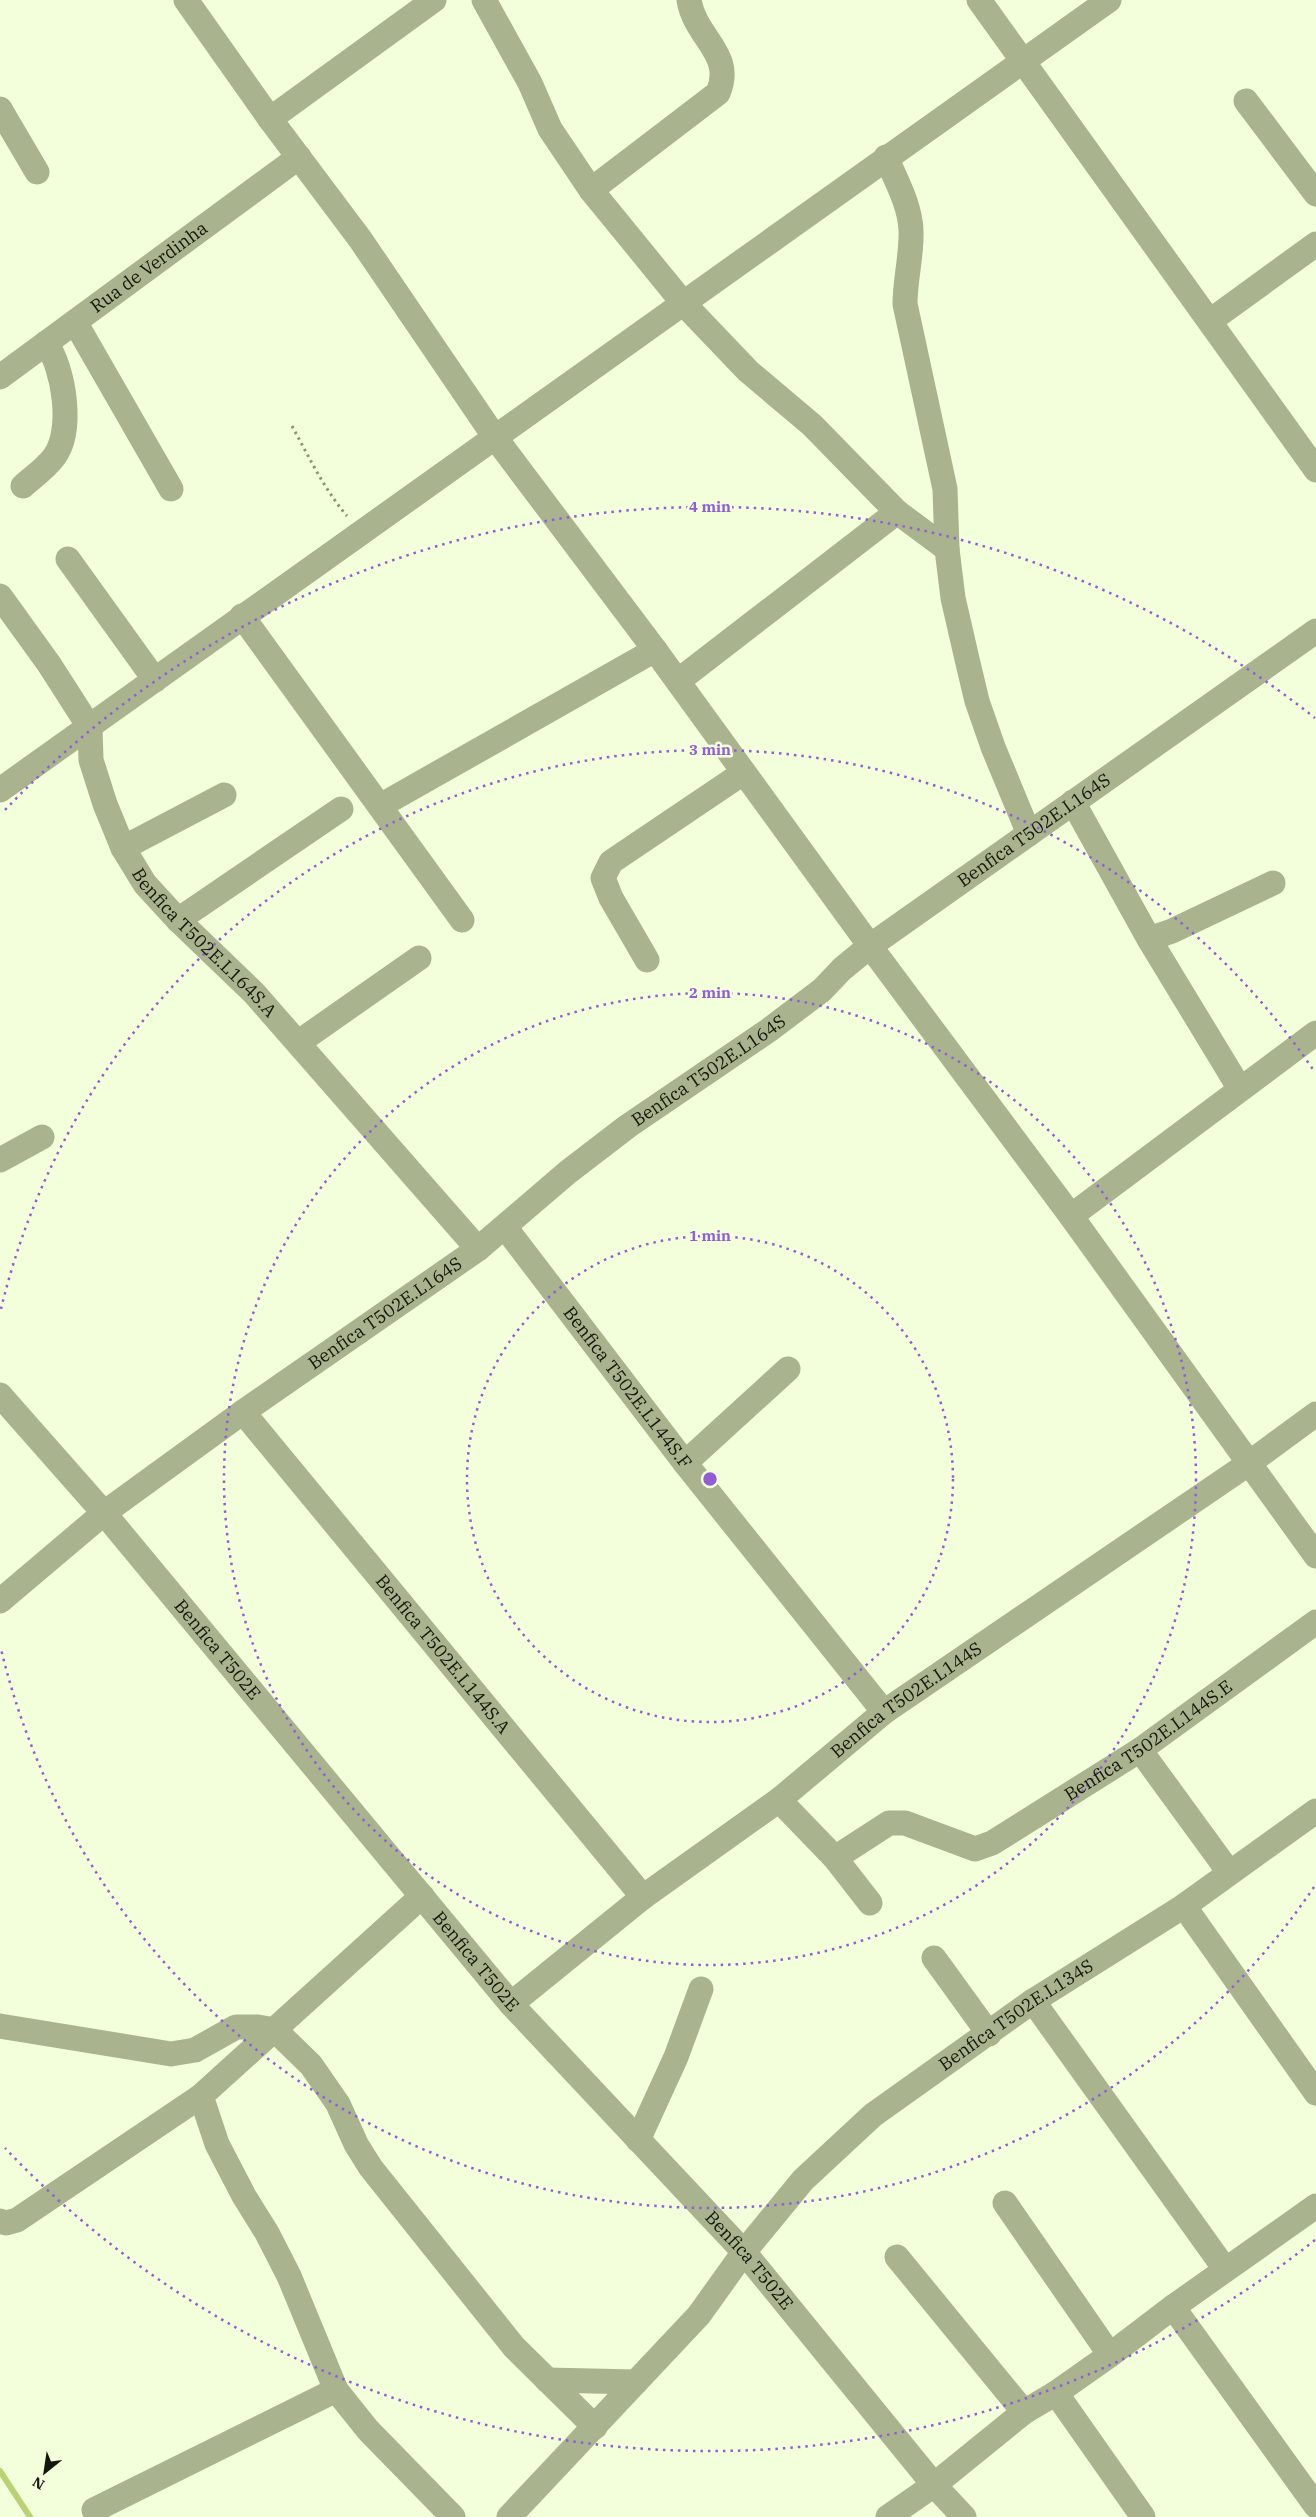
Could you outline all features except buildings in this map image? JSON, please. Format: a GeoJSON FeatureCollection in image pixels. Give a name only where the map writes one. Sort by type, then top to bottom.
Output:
{"type":"FeatureCollection","features":[{"type":"Feature","properties":{"kind":"street"},"geometry":{"type":"LineString","coordinates":[[186,0],[270,119],[360,239],[494,436],[678,681],[870,946],[1071,1216],[1316,1556]]}},
{"type":"Feature","properties":{"kind":"street"},"geometry":{"type":"LineString","coordinates":[[270,119],[434,0]]}},
{"type":"Feature","properties":{"kind":"street"},"geometry":{"type":"LineString","coordinates":[[484,0],[530,83],[550,130],[591,190],[684,304],[748,371],[812,425],[897,512],[947,549]]}},
{"type":"Feature","properties":{"kind":"street"},"geometry":{"type":"LineString","coordinates":[[591,190],[718,93],[724,80],[723,66],[691,13],[689,0]]}},
{"type":"Feature","properties":{"kind":"street"},"geometry":{"type":"LineString","coordinates":[[979,0],[1316,470]]}},
{"type":"Feature","properties":{"kind":"street"},"geometry":{"type":"LineString","coordinates":[[0,790],[90,728],[242,616],[494,436],[684,304],[886,157],[1024,62],[1109,0]]}},
{"type":"Feature","properties":{"kind":"street"},"geometry":{"type":"LineString","coordinates":[[1246,101],[1316,194]]}},
{"type":"Feature","properties":{"kind":"street"},"geometry":{"type":"LineString","coordinates":[[0,109],[37,172]]}},
{"type":"Feature","properties":{"kind":"street","name":"Rua de Verdinha"},"geometry":{"type":"LineString","coordinates":[[0,377],[299,157]]}},
{"type":"Feature","properties":{"kind":"street"},"geometry":{"type":"LineString","coordinates":[[886,157],[907,208],[911,230],[904,280],[905,304],[945,489],[947,549],[953,598],[977,701],[1029,834]]}},
{"type":"Feature","properties":{"kind":"street"},"geometry":{"type":"LineString","coordinates":[[1210,321],[1316,244]]}},
{"type":"Feature","properties":{"kind":"street"},"geometry":{"type":"LineString","coordinates":[[75,322],[171,489]]}},
{"type":"Feature","properties":{"kind":"street"},"geometry":{"type":"LineString","coordinates":[[23,486],[55,456],[64,437],[62,382],[54,355],[46,343]]}},
{"type":"Feature","properties":{"kind":"street"},"geometry":{"type":"LineString","coordinates":[[678,681],[897,512]]}},
{"type":"Feature","properties":{"kind":"street"},"geometry":{"type":"LineString","coordinates":[[68,560],[154,680]]}},
{"type":"Feature","properties":{"kind":"street"},"geometry":{"type":"LineString","coordinates":[[0,596],[49,664],[90,728]]}},
{"type":"Feature","properties":{"kind":"street"},"geometry":{"type":"LineString","coordinates":[[242,616],[462,920]]}},
{"type":"Feature","properties":{"kind":"street","name":"Benfica T502E.L164S"},"geometry":{"type":"LineString","coordinates":[[0,1601],[104,1513],[243,1412],[478,1249],[568,1172],[628,1126],[822,990],[842,969],[870,946],[1316,631]]}},
{"type":"Feature","properties":{"kind":"street"},"geometry":{"type":"LineString","coordinates":[[380,806],[655,650]]}},
{"type":"Feature","properties":{"kind":"street","name":"Benfica T502E.L164S.A"},"geometry":{"type":"LineString","coordinates":[[90,728],[91,760],[105,804],[123,848],[145,884],[178,920],[254,993],[299,1042],[478,1249]]}},
{"type":"Feature","properties":{"kind":"street"},"geometry":{"type":"LineString","coordinates":[[646,960],[611,898],[603,878],[611,862],[743,773]]}},
{"type":"Feature","properties":{"kind":"street"},"geometry":{"type":"LineString","coordinates":[[123,848],[224,795]]}},
{"type":"Feature","properties":{"kind":"street"},"geometry":{"type":"LineString","coordinates":[[1073,802],[1149,939],[1240,1089]]}},
{"type":"Feature","properties":{"kind":"street"},"geometry":{"type":"LineString","coordinates":[[178,920],[341,809]]}},
{"type":"Feature","properties":{"kind":"street"},"geometry":{"type":"LineString","coordinates":[[1149,939],[1172,931],[1273,883]]}},
{"type":"Feature","properties":{"kind":"street"},"geometry":{"type":"LineString","coordinates":[[299,1042],[419,958]]}},
{"type":"Feature","properties":{"kind":"street"},"geometry":{"type":"LineString","coordinates":[[1071,1216],[1316,1033]]}},
{"type":"Feature","properties":{"kind":"street"},"geometry":{"type":"LineString","coordinates":[[0,1160],[42,1137]]}},
{"type":"Feature","properties":{"kind":"street","name":"Benfica T502E.L144S.F"},"geometry":{"type":"LineString","coordinates":[[505,1227],[685,1464],[884,1712]]}},
{"type":"Feature","properties":{"kind":"street"},"geometry":{"type":"LineString","coordinates":[[685,1464],[788,1369]]}},
{"type":"Feature","properties":{"kind":"street","name":"Benfica T502E"},"geometry":{"type":"LineString","coordinates":[[0,1395],[104,1513],[511,2004],[744,2252],[934,2485],[964,2517]]}},
{"type":"Feature","properties":{"kind":"street","name":"Benfica T502E.L144S.A"},"geometry":{"type":"LineString","coordinates":[[243,1412],[643,1897]]}},
{"type":"Feature","properties":{"kind":"street","name":"Benfica T502E.L144S"},"geometry":{"type":"LineString","coordinates":[[511,2004],[643,1897],[779,1800],[884,1712],[1248,1464],[1316,1414]]}},
{"type":"Feature","properties":{"kind":"street","name":"Benfica T502E.L144S.E"},"geometry":{"type":"LineString","coordinates":[[835,1858],[889,1823],[905,1823],[975,1848],[992,1843],[1140,1750],[1316,1622]]}},
{"type":"Feature","properties":{"kind":"street"},"geometry":{"type":"LineString","coordinates":[[1140,1750],[1229,1872]]}},
{"type":"Feature","properties":{"kind":"street"},"geometry":{"type":"LineString","coordinates":[[779,1800],[835,1858],[870,1903]]}},
{"type":"Feature","properties":{"kind":"street","name":"Benfica T502E.L134S"},"geometry":{"type":"LineString","coordinates":[[509,2517],[699,2315],[744,2252],[803,2180],[873,2115],[1033,2001],[1184,1906],[1316,1810]]}},
{"type":"Feature","properties":{"kind":"street"},"geometry":{"type":"LineString","coordinates":[[0,2221],[6,2223],[17,2220],[201,2096],[422,1896]]}},
{"type":"Feature","properties":{"kind":"street"},"geometry":{"type":"LineString","coordinates":[[1184,1906],[1316,2093]]}},
{"type":"Feature","properties":{"kind":"street"},"geometry":{"type":"LineString","coordinates":[[934,1958],[989,2034]]}},
{"type":"Feature","properties":{"kind":"street"},"geometry":{"type":"LineString","coordinates":[[638,2140],[676,2057],[701,1989]]}},
{"type":"Feature","properties":{"kind":"street"},"geometry":{"type":"LineString","coordinates":[[1033,2001],[1225,2269]]}},
{"type":"Feature","properties":{"kind":"street"},"geometry":{"type":"LineString","coordinates":[[0,2026],[171,2054],[195,2050],[236,2027],[258,2027],[275,2030],[312,2065],[338,2104],[356,2144],[371,2168],[514,2347],[595,2427]]}},
{"type":"Feature","properties":{"kind":"street"},"geometry":{"type":"LineString","coordinates":[[201,2096],[217,2144],[244,2196],[268,2233],[289,2276],[336,2390],[368,2430],[453,2517]]}},
{"type":"Feature","properties":{"kind":"street"},"geometry":{"type":"LineString","coordinates":[[1005,2203],[1110,2355]]}},
{"type":"Feature","properties":{"kind":"street"},"geometry":{"type":"LineString","coordinates":[[888,2517],[934,2485],[1024,2412],[1056,2393],[1110,2355],[1225,2269],[1316,2206]]}},
{"type":"Feature","properties":{"kind":"street"},"geometry":{"type":"LineString","coordinates":[[897,2257],[1024,2412]]}},
{"type":"Feature","properties":{"kind":"street"},"geometry":{"type":"LineString","coordinates":[[1173,2307],[1316,2506]]}},
{"type":"Feature","properties":{"kind":"street"},"geometry":{"type":"LineString","coordinates":[[547,2380],[636,2382]]}},
{"type":"Feature","properties":{"kind":"street"},"geometry":{"type":"LineString","coordinates":[[94,2510],[336,2390]]}},
{"type":"Feature","properties":{"kind":"street"},"geometry":{"type":"LineString","coordinates":[[1056,2393],[1143,2517]]}},
{"type":"Feature","properties":{"kind":"path"},"geometry":{"type":"LineString","coordinates":[[292,426],[336,502],[361,532]]}},
{"type":"Feature","properties":{"kind":"waterway"},"geometry":{"type":"LineString","coordinates":[[0,2471],[30,2517]]}}]}
